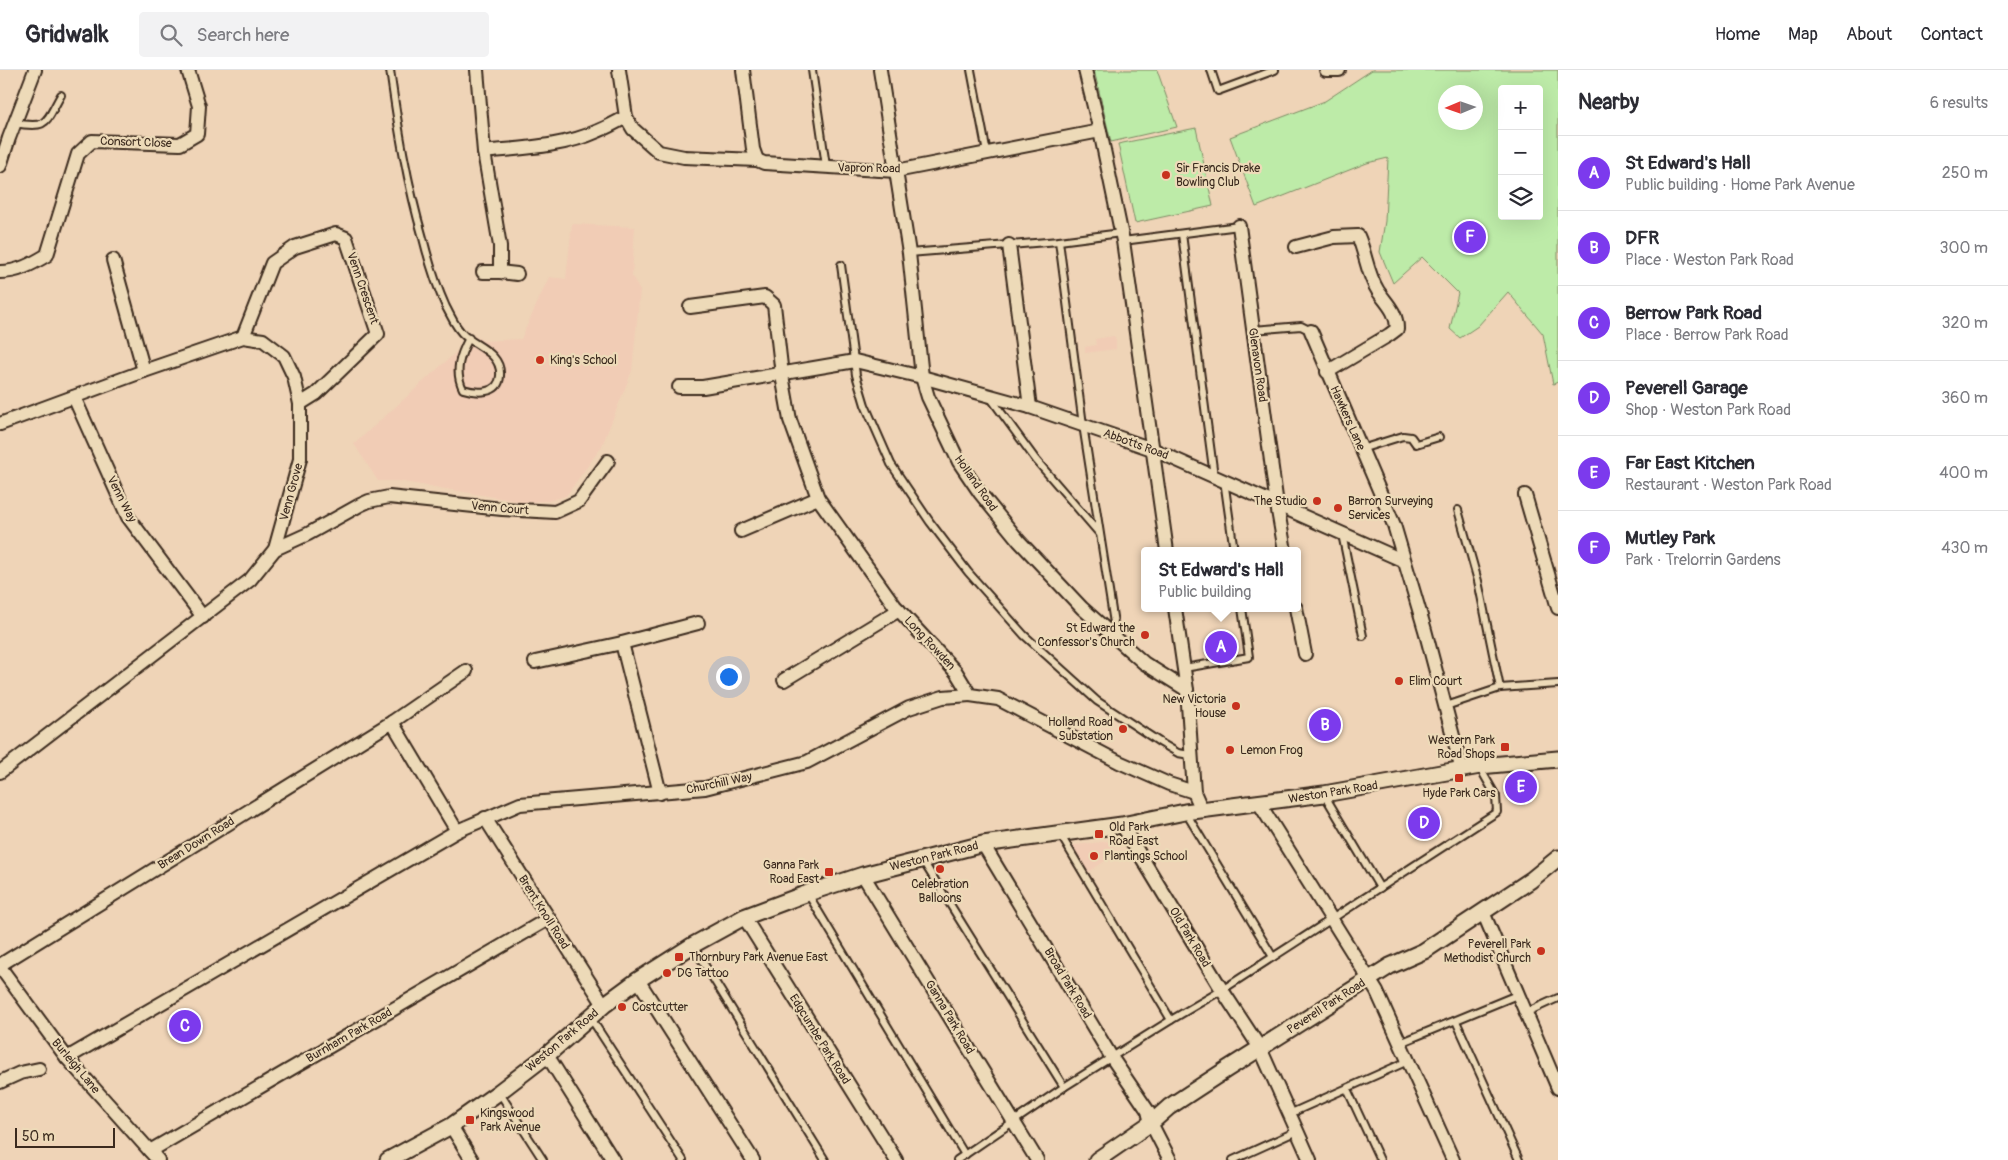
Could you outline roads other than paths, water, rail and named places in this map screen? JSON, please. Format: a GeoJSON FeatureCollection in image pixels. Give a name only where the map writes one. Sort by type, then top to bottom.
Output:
{"type":"FeatureCollection","features":[{"type":"Feature","properties":{"kind":"street"},"geometry":{"type":"LineString","coordinates":[[0,166],[14,123],[35,70]]}},
{"type":"Feature","properties":{"kind":"street","name":"Consort Close"},"geometry":{"type":"LineString","coordinates":[[0,272],[9,272],[30,265],[47,255],[78,154],[92,141],[180,144],[197,134],[199,106],[188,70]]}},
{"type":"Feature","properties":{"kind":"street"},"geometry":{"type":"LineString","coordinates":[[477,70],[484,152],[500,246],[500,272]]}},
{"type":"Feature","properties":{"kind":"street"},"geometry":{"type":"LineString","coordinates":[[484,152],[539,147],[573,140],[597,132],[626,117],[620,70]]}},
{"type":"Feature","properties":{"kind":"street"},"geometry":{"type":"LineString","coordinates":[[743,70],[753,149],[757,160]]}},
{"type":"Feature","properties":{"kind":"street","name":"Holland Road"},"geometry":{"type":"LineString","coordinates":[[880,70],[909,253],[922,377],[928,397],[958,462],[1019,542],[1082,608],[1144,663],[1187,690]]}},
{"type":"Feature","properties":{"kind":"street"},"geometry":{"type":"LineString","coordinates":[[1084,70],[1100,131],[1122,237],[1166,547]]}},
{"type":"Feature","properties":{"kind":"street"},"geometry":{"type":"LineString","coordinates":[[1326,70],[1339,70]]}},
{"type":"Feature","properties":{"kind":"street","name":"Vapron Road"},"geometry":{"type":"LineString","coordinates":[[626,117],[633,129],[659,152],[684,157],[896,170],[1100,131]]}},
{"type":"Feature","properties":{"kind":"street","name":"Glenavon Road"},"geometry":{"type":"LineString","coordinates":[[1239,226],[1284,547]]}},
{"type":"Feature","properties":{"kind":"street","name":"Venn Crescent"},"geometry":{"type":"LineString","coordinates":[[243,337],[272,263],[296,247],[336,234],[346,238],[378,334],[316,394],[300,404]]}},
{"type":"Feature","properties":{"kind":"street"},"geometry":{"type":"LineString","coordinates":[[1296,247],[1334,237],[1358,236],[1367,267],[1378,291],[1394,312],[1397,323],[1397,329],[1390,335],[1327,372]]}},
{"type":"Feature","properties":{"kind":"street"},"geometry":{"type":"LineString","coordinates":[[1009,245],[1030,407]]}},
{"type":"Feature","properties":{"kind":"street"},"geometry":{"type":"LineString","coordinates":[[113,260],[144,371]]}},
{"type":"Feature","properties":{"kind":"street"},"geometry":{"type":"LineString","coordinates":[[483,272],[517,274]]}},
{"type":"Feature","properties":{"kind":"street","name":"Long Rowden"},"geometry":{"type":"LineString","coordinates":[[690,307],[765,298],[774,305],[782,375],[790,420],[818,498],[899,610],[956,672],[970,695]]}},
{"type":"Feature","properties":{"kind":"street","name":"Hawkers Lane"},"geometry":{"type":"LineString","coordinates":[[1311,331],[1394,524],[1425,630],[1462,770]]}},
{"type":"Feature","properties":{"kind":"street"},"geometry":{"type":"LineString","coordinates":[[0,424],[243,337]]}},
{"type":"Feature","properties":{"kind":"street","name":"Venn Grove"},"geometry":{"type":"LineString","coordinates":[[0,772],[250,580],[275,549],[300,459],[300,404],[294,377],[284,356],[263,340],[243,337]]}},
{"type":"Feature","properties":{"kind":"street"},"geometry":{"type":"LineString","coordinates":[[679,387],[703,387],[856,361]]}},
{"type":"Feature","properties":{"kind":"street","name":"Abbotts Road"},"geometry":{"type":"LineString","coordinates":[[856,361],[1030,407],[1152,449],[1404,561]]}},
{"type":"Feature","properties":{"kind":"street","name":"Venn Way"},"geometry":{"type":"LineString","coordinates":[[74,397],[128,517],[204,617]]}},
{"type":"Feature","properties":{"kind":"street","name":"Venn Court"},"geometry":{"type":"LineString","coordinates":[[275,549],[308,534],[369,501],[389,497],[502,509],[555,512],[579,501],[608,461]]}},
{"type":"Feature","properties":{"kind":"street"},"geometry":{"type":"LineString","coordinates":[[1525,496],[1558,608]]}},
{"type":"Feature","properties":{"kind":"street"},"geometry":{"type":"LineString","coordinates":[[741,531],[818,498]]}},
{"type":"Feature","properties":{"kind":"street"},"geometry":{"type":"LineString","coordinates":[[784,680],[899,610]]}},
{"type":"Feature","properties":{"kind":"street"},"geometry":{"type":"LineString","coordinates":[[1176,612],[1187,690],[1194,792],[1202,810]]}},
{"type":"Feature","properties":{"kind":"street"},"geometry":{"type":"LineString","coordinates":[[1297,612],[1305,654]]}},
{"type":"Feature","properties":{"kind":"street"},"geometry":{"type":"LineString","coordinates":[[535,662],[622,643],[698,623]]}},
{"type":"Feature","properties":{"kind":"street"},"geometry":{"type":"LineString","coordinates":[[622,643],[660,794]]}},
{"type":"Feature","properties":{"kind":"street","name":"Brean Down Road"},"geometry":{"type":"LineString","coordinates":[[0,966],[392,722],[466,671]]}},
{"type":"Feature","properties":{"kind":"street"},"geometry":{"type":"LineString","coordinates":[[970,695],[998,698],[1119,762],[1169,784],[1194,792]]}},
{"type":"Feature","properties":{"kind":"street","name":"Churchill Way"},"geometry":{"type":"LineString","coordinates":[[67,1058],[458,831],[485,818],[520,804],[660,794],[705,788],[807,762],[909,708],[944,697],[970,695]]}},
{"type":"Feature","properties":{"kind":"street"},"geometry":{"type":"LineString","coordinates":[[392,722],[458,831]]}},
{"type":"Feature","properties":{"kind":"street","name":"Weston Park Road"},"geometry":{"type":"LineString","coordinates":[[395,1158],[451,1126],[499,1092],[547,1055],[604,1005],[638,980],[693,945],[744,917],[808,893],[863,875],[984,844],[1122,825],[1185,812],[1324,794],[1480,766],[1558,759]]}},
{"type":"Feature","properties":{"kind":"street"},"geometry":{"type":"LineString","coordinates":[[1259,803],[1369,979],[1453,1160]]}},
{"type":"Feature","properties":{"kind":"street","name":"Brent Knoll Road"},"geometry":{"type":"LineString","coordinates":[[485,818],[604,1005]]}},
{"type":"Feature","properties":{"kind":"street","name":"Old Park Road"},"geometry":{"type":"LineString","coordinates":[[1122,825],[1222,990],[1260,1048],[1310,1160]]}},
{"type":"Feature","properties":{"kind":"street","name":"Broad Park Road"},"geometry":{"type":"LineString","coordinates":[[984,844],[1112,1058],[1148,1111],[1151,1123],[1170,1160]]}},
{"type":"Feature","properties":{"kind":"street","name":"Peverell Park Road"},"geometry":{"type":"LineString","coordinates":[[1097,1160],[1151,1123],[1169,1107],[1390,966],[1424,951],[1531,880],[1558,858]]}},
{"type":"Feature","properties":{"kind":"street","name":"Ganna Park Road"},"geometry":{"type":"LineString","coordinates":[[863,875],[1037,1160]]}},
{"type":"Feature","properties":{"kind":"street"},"geometry":{"type":"LineString","coordinates":[[1482,912],[1558,1088]]}},
{"type":"Feature","properties":{"kind":"street","name":"Edgcumbe Park Road"},"geometry":{"type":"LineString","coordinates":[[744,917],[896,1160]]}},
{"type":"Feature","properties":{"kind":"street","name":"Burnham Park Road"},"geometry":{"type":"LineString","coordinates":[[154,1156],[548,919]]}},
{"type":"Feature","properties":{"kind":"street","name":"Burleigh Lane"},"geometry":{"type":"LineString","coordinates":[[0,966],[67,1058],[154,1156]]}},
{"type":"Feature","properties":{"kind":"street"},"geometry":{"type":"LineString","coordinates":[[638,980],[753,1160]]}},
{"type":"Feature","properties":{"kind":"street"},"geometry":{"type":"LineString","coordinates":[[547,1055],[613,1160]]}},
{"type":"Feature","properties":{"kind":"street"},"geometry":{"type":"LineString","coordinates":[[0,1082],[39,1069]]}},
{"type":"Feature","properties":{"kind":"street"},"geometry":{"type":"LineString","coordinates":[[451,1126],[472,1160]]}},
{"type":"Feature","properties":{"kind":"lane"},"geometry":{"type":"LineString","coordinates":[[390,70],[402,149],[413,203],[431,270],[446,306],[458,328],[493,356],[499,365],[500,376],[498,384],[493,389],[482,392],[463,389],[459,381],[458,367],[461,354],[469,338]]}},
{"type":"Feature","properties":{"kind":"lane"},"geometry":{"type":"LineString","coordinates":[[812,70],[826,166]]}},
{"type":"Feature","properties":{"kind":"lane"},"geometry":{"type":"LineString","coordinates":[[970,70],[987,153]]}},
{"type":"Feature","properties":{"kind":"lane"},"geometry":{"type":"LineString","coordinates":[[1211,70],[1218,91],[1274,70]]}},
{"type":"Feature","properties":{"kind":"lane"},"geometry":{"type":"LineString","coordinates":[[14,123],[39,126],[48,118],[61,95]]}},
{"type":"Feature","properties":{"kind":"lane"},"geometry":{"type":"LineString","coordinates":[[909,253],[1059,241],[1182,234],[1239,226]]}},
{"type":"Feature","properties":{"kind":"lane"},"geometry":{"type":"LineString","coordinates":[[1182,234],[1219,478],[1233,547]]}},
{"type":"Feature","properties":{"kind":"lane"},"geometry":{"type":"LineString","coordinates":[[1059,241],[1083,425],[1116,638]]}},
{"type":"Feature","properties":{"kind":"lane"},"geometry":{"type":"LineString","coordinates":[[841,265],[856,361],[856,375],[865,405],[892,464],[930,522],[968,572],[1024,635],[1097,702],[1178,753],[1190,755]]}},
{"type":"Feature","properties":{"kind":"lane","name":"Hawkers Lane"},"geometry":{"type":"LineString","coordinates":[[1253,330],[1301,326],[1311,331]]}},
{"type":"Feature","properties":{"kind":"lane"},"geometry":{"type":"LineString","coordinates":[[989,396],[1036,460],[1100,534]]}},
{"type":"Feature","properties":{"kind":"lane"},"geometry":{"type":"LineString","coordinates":[[1361,449],[1403,436],[1411,437],[1416,444],[1438,437]]}},
{"type":"Feature","properties":{"kind":"lane"},"geometry":{"type":"LineString","coordinates":[[1458,510],[1478,581],[1500,688]]}},
{"type":"Feature","properties":{"kind":"lane"},"geometry":{"type":"LineString","coordinates":[[1342,533],[1363,636]]}},
{"type":"Feature","properties":{"kind":"lane"},"geometry":{"type":"LineString","coordinates":[[1184,668],[1249,657],[1243,612]]}},
{"type":"Feature","properties":{"kind":"lane"},"geometry":{"type":"LineString","coordinates":[[1446,706],[1500,688],[1558,684]]}},
{"type":"Feature","properties":{"kind":"lane"},"geometry":{"type":"LineString","coordinates":[[957,1160],[1064,1087],[1222,990],[1498,812],[1496,796],[1480,766]]}},
{"type":"Feature","properties":{"kind":"lane"},"geometry":{"type":"LineString","coordinates":[[1324,794],[1380,888]]}},
{"type":"Feature","properties":{"kind":"lane"},"geometry":{"type":"LineString","coordinates":[[1185,812],[1273,957]]}},
{"type":"Feature","properties":{"kind":"lane"},"geometry":{"type":"LineString","coordinates":[[1060,833],[1171,1020]]}},
{"type":"Feature","properties":{"kind":"lane"},"geometry":{"type":"LineString","coordinates":[[922,860],[1064,1087]]}},
{"type":"Feature","properties":{"kind":"lane"},"geometry":{"type":"LineString","coordinates":[[808,893],[965,1155]]}},
{"type":"Feature","properties":{"kind":"lane"},"geometry":{"type":"LineString","coordinates":[[693,945],[825,1160]]}},
{"type":"Feature","properties":{"kind":"lane"},"geometry":{"type":"LineString","coordinates":[[1400,1043],[1517,995]]}},
{"type":"Feature","properties":{"kind":"lane"},"geometry":{"type":"LineString","coordinates":[[1524,1013],[1558,998]]}},
{"type":"Feature","properties":{"kind":"lane"},"geometry":{"type":"LineString","coordinates":[[590,1017],[683,1160]]}},
{"type":"Feature","properties":{"kind":"lane"},"geometry":{"type":"LineString","coordinates":[[1456,1021],[1519,1160]]}},
{"type":"Feature","properties":{"kind":"lane"},"geometry":{"type":"LineString","coordinates":[[1289,1114],[1408,1061]]}},
{"type":"Feature","properties":{"kind":"lane"},"geometry":{"type":"LineString","coordinates":[[1347,1089],[1380,1160]]}},
{"type":"Feature","properties":{"kind":"lane"},"geometry":{"type":"LineString","coordinates":[[499,1092],[542,1160]]}},
{"type":"Feature","properties":{"kind":"lane"},"geometry":{"type":"LineString","coordinates":[[1236,1159],[1296,1131]]}},
{"type":"Feature","properties":{"kind":"place","name":"Sir Francis Drake Bowling Club"},"geometry":{"type":"Point","coordinates":[1166,175]}},
{"type":"Feature","properties":{"kind":"place","name":"Mutley Park"},"geometry":{"type":"Point","coordinates":[1470,237]}},
{"type":"Feature","properties":{"kind":"place","name":"King's School"},"geometry":{"type":"Point","coordinates":[540,360]}},
{"type":"Feature","properties":{"kind":"place","name":"The Studio"},"geometry":{"type":"Point","coordinates":[1317,501]}},
{"type":"Feature","properties":{"kind":"place","name":"Barron Surveying Services"},"geometry":{"type":"Point","coordinates":[1338,508]}},
{"type":"Feature","properties":{"kind":"place","name":"St Edward the Confessor's Church"},"geometry":{"type":"Point","coordinates":[1145,635]}},
{"type":"Feature","properties":{"kind":"place","name":"St Edward's Hall"},"geometry":{"type":"Point","coordinates":[1221,647]}},
{"type":"Feature","properties":{"kind":"place","name":"Elim Court"},"geometry":{"type":"Point","coordinates":[1399,681]}},
{"type":"Feature","properties":{"kind":"place","name":"New Victoria House"},"geometry":{"type":"Point","coordinates":[1236,706]}},
{"type":"Feature","properties":{"kind":"place","name":"DFR"},"geometry":{"type":"Point","coordinates":[1325,725]}},
{"type":"Feature","properties":{"kind":"place","name":"Holland Road Substation"},"geometry":{"type":"Point","coordinates":[1123,729]}},
{"type":"Feature","properties":{"kind":"place","name":"Western Park Road Shops"},"geometry":{"type":"Point","coordinates":[1505,747]}},
{"type":"Feature","properties":{"kind":"place","name":"Lemon Frog"},"geometry":{"type":"Point","coordinates":[1230,750]}},
{"type":"Feature","properties":{"kind":"place","name":"Hyde Park Cars"},"geometry":{"type":"Point","coordinates":[1459,778]}},
{"type":"Feature","properties":{"kind":"place","name":"Far East Kitchen"},"geometry":{"type":"Point","coordinates":[1521,787]}},
{"type":"Feature","properties":{"kind":"place","name":"Peverell Garage"},"geometry":{"type":"Point","coordinates":[1424,823]}},
{"type":"Feature","properties":{"kind":"place","name":"Old Park Road East"},"geometry":{"type":"Point","coordinates":[1099,834]}},
{"type":"Feature","properties":{"kind":"place","name":"Plantings School"},"geometry":{"type":"Point","coordinates":[1094,856]}},
{"type":"Feature","properties":{"kind":"place","name":"Celebration Balloons"},"geometry":{"type":"Point","coordinates":[940,869]}},
{"type":"Feature","properties":{"kind":"place","name":"Ganna Park Road East"},"geometry":{"type":"Point","coordinates":[829,872]}},
{"type":"Feature","properties":{"kind":"place","name":"Peverell Park Methodist Church"},"geometry":{"type":"Point","coordinates":[1541,951]}},
{"type":"Feature","properties":{"kind":"place","name":"Thornbury Park Avenue East"},"geometry":{"type":"Point","coordinates":[679,957]}},
{"type":"Feature","properties":{"kind":"place","name":"DG Tattoo"},"geometry":{"type":"Point","coordinates":[667,973]}},
{"type":"Feature","properties":{"kind":"place","name":"Costcutter"},"geometry":{"type":"Point","coordinates":[622,1007]}},
{"type":"Feature","properties":{"kind":"place","name":"Berrow Park Road"},"geometry":{"type":"Point","coordinates":[185,1026]}},
{"type":"Feature","properties":{"kind":"place","name":"Kingswood Park Avenue"},"geometry":{"type":"Point","coordinates":[470,1120]}}]}
